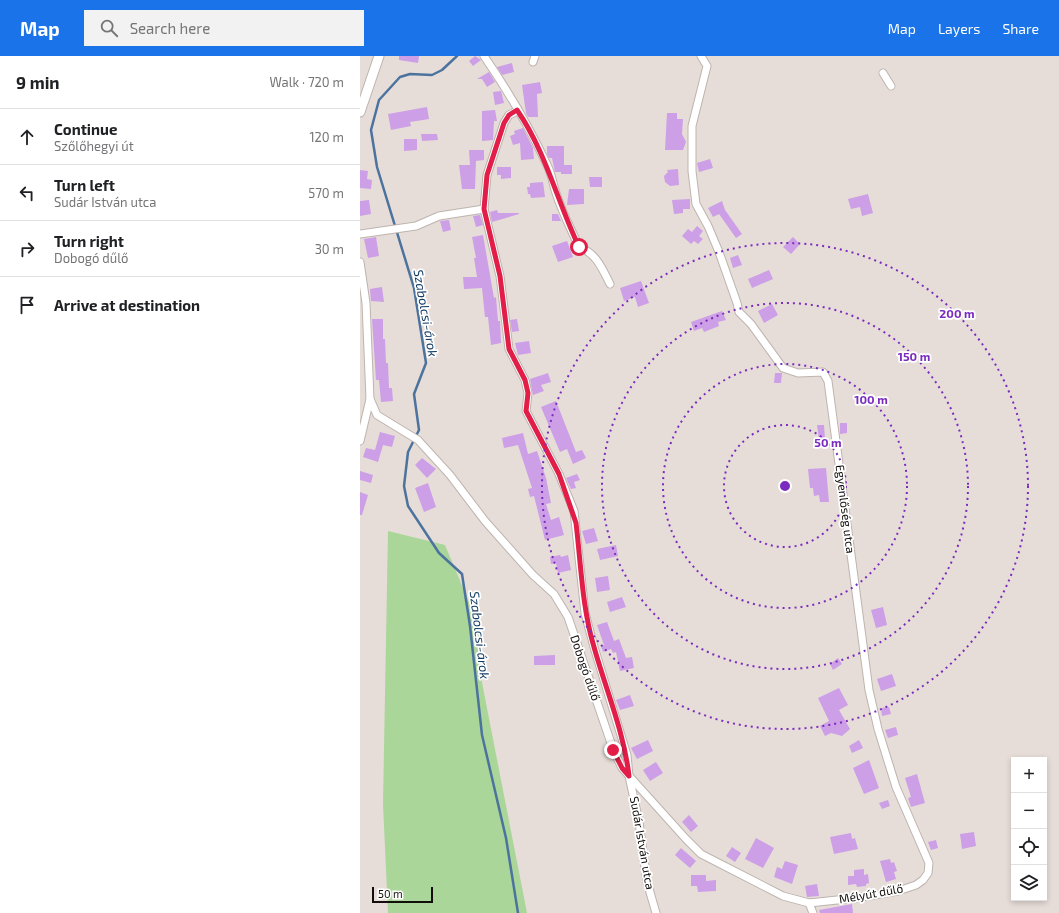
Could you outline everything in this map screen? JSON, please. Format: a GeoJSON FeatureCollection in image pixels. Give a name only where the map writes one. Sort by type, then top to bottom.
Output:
{"type":"FeatureCollection","features":[{"type":"Feature","properties":{"kind":"street"},"geometry":{"type":"LineString","coordinates":[[360,112],[379,56]]}},
{"type":"Feature","properties":{"kind":"street"},"geometry":{"type":"LineString","coordinates":[[484,56],[505,87],[527,125],[549,169],[556,194],[579,247],[586,250],[599,261],[610,284]]}},
{"type":"Feature","properties":{"kind":"street","name":"Egyenlőség utca"},"geometry":{"type":"LineString","coordinates":[[701,56],[707,66],[692,126],[692,171],[696,204],[708,226],[739,312],[751,324],[783,368],[798,373],[823,372],[828,381],[869,690],[878,729],[896,787],[929,863],[928,873]]}},
{"type":"Feature","properties":{"kind":"street"},"geometry":{"type":"LineString","coordinates":[[883,73],[891,86]]}},
{"type":"Feature","properties":{"kind":"street","name":"Sudár István utca"},"geometry":{"type":"LineString","coordinates":[[517,110],[509,115],[504,123],[487,175],[484,209],[500,276],[509,349],[525,380],[528,393],[526,411],[559,474],[574,511],[585,613],[627,755],[629,776],[639,822],[647,882],[656,913]]}},
{"type":"Feature","properties":{"kind":"street"},"geometry":{"type":"LineString","coordinates":[[360,234],[416,226],[439,216],[484,209]]}},
{"type":"Feature","properties":{"kind":"street"},"geometry":{"type":"LineString","coordinates":[[360,262],[366,303],[370,399],[360,441]]}},
{"type":"Feature","properties":{"kind":"street","name":"Dobogó dűlő"},"geometry":{"type":"LineString","coordinates":[[370,399],[377,415],[415,438],[450,475],[485,521],[533,575],[554,594],[568,617],[613,750],[622,768],[701,854],[783,896],[808,904]]}},
{"type":"Feature","properties":{"kind":"street","name":"Mélyút dűlő"},"geometry":{"type":"LineString","coordinates":[[808,904],[898,891],[916,885],[923,880],[928,873]]}},
{"type":"Feature","properties":{"kind":"street"},"geometry":{"type":"LineString","coordinates":[[808,904],[813,913]]}},
{"type":"Feature","properties":{"kind":"green space"},"geometry":{"type":"Polygon","coordinates":[[[388,531],[445,545],[479,626],[478,662],[527,913],[388,913],[383,804],[388,531]]]}},
{"type":"Feature","properties":{"kind":"building"},"geometry":{"type":"Polygon","coordinates":[[[399,56],[419,56],[418,63],[399,60],[399,56]]]}},
{"type":"Feature","properties":{"kind":"building"},"geometry":{"type":"Polygon","coordinates":[[[475,56],[481,60],[473,66],[469,61],[475,56]]]}},
{"type":"Feature","properties":{"kind":"building"},"geometry":{"type":"Polygon","coordinates":[[[512,63],[514,72],[502,75],[497,67],[512,63]]]}},
{"type":"Feature","properties":{"kind":"building"},"geometry":{"type":"Polygon","coordinates":[[[489,72],[495,82],[487,87],[482,79],[477,79],[489,72]]]}},
{"type":"Feature","properties":{"kind":"building"},"geometry":{"type":"Polygon","coordinates":[[[540,82],[542,93],[537,94],[538,117],[528,117],[526,113],[522,85],[540,82]]]}},
{"type":"Feature","properties":{"kind":"building"},"geometry":{"type":"Polygon","coordinates":[[[501,91],[504,103],[495,105],[493,92],[501,91]]]}},
{"type":"Feature","properties":{"kind":"building"},"geometry":{"type":"Polygon","coordinates":[[[427,107],[429,119],[410,122],[411,126],[391,130],[388,114],[427,107]]]}},
{"type":"Feature","properties":{"kind":"building"},"geometry":{"type":"Polygon","coordinates":[[[495,110],[497,121],[494,121],[493,140],[482,141],[482,111],[495,110]]]}},
{"type":"Feature","properties":{"kind":"building"},"geometry":{"type":"Polygon","coordinates":[[[667,113],[677,113],[677,119],[683,119],[682,134],[686,142],[683,150],[665,150],[667,113]]]}},
{"type":"Feature","properties":{"kind":"building"},"geometry":{"type":"Polygon","coordinates":[[[523,128],[533,148],[534,159],[521,160],[520,143],[513,145],[510,136],[515,134],[514,131],[523,128]]]}},
{"type":"Feature","properties":{"kind":"building"},"geometry":{"type":"Polygon","coordinates":[[[421,134],[437,134],[438,140],[422,141],[421,134]]]}},
{"type":"Feature","properties":{"kind":"building"},"geometry":{"type":"Polygon","coordinates":[[[404,139],[417,139],[417,150],[404,151],[404,139]]]}},
{"type":"Feature","properties":{"kind":"building"},"geometry":{"type":"Polygon","coordinates":[[[547,146],[564,146],[564,165],[572,165],[572,174],[561,174],[561,172],[555,172],[552,158],[549,158],[547,154],[547,146]]]}},
{"type":"Feature","properties":{"kind":"building"},"geometry":{"type":"Polygon","coordinates":[[[469,150],[484,150],[484,160],[476,161],[475,189],[462,189],[459,165],[470,165],[469,150]]]}},
{"type":"Feature","properties":{"kind":"building"},"geometry":{"type":"Polygon","coordinates":[[[710,159],[713,168],[699,172],[697,163],[710,159]]]}},
{"type":"Feature","properties":{"kind":"building"},"geometry":{"type":"Polygon","coordinates":[[[497,167],[511,167],[511,178],[501,179],[501,175],[497,175],[497,167]]]}},
{"type":"Feature","properties":{"kind":"building"},"geometry":{"type":"Polygon","coordinates":[[[678,169],[679,185],[670,186],[665,182],[664,176],[668,172],[667,170],[678,169]]]}},
{"type":"Feature","properties":{"kind":"building"},"geometry":{"type":"Polygon","coordinates":[[[360,170],[368,171],[367,179],[372,180],[371,189],[360,188],[360,170]]]}},
{"type":"Feature","properties":{"kind":"building"},"geometry":{"type":"Polygon","coordinates":[[[589,177],[602,177],[602,187],[590,187],[589,177]]]}},
{"type":"Feature","properties":{"kind":"building"},"geometry":{"type":"Polygon","coordinates":[[[543,182],[545,197],[531,198],[530,194],[528,194],[527,187],[530,187],[530,183],[543,182]]]}},
{"type":"Feature","properties":{"kind":"building"},"geometry":{"type":"Polygon","coordinates":[[[569,189],[584,189],[584,204],[567,205],[569,189]]]}},
{"type":"Feature","properties":{"kind":"building"},"geometry":{"type":"Polygon","coordinates":[[[868,194],[873,213],[862,216],[860,207],[851,209],[848,199],[868,194]]]}},
{"type":"Feature","properties":{"kind":"building"},"geometry":{"type":"Polygon","coordinates":[[[690,199],[690,209],[683,209],[683,213],[674,214],[672,200],[690,199]]]}},
{"type":"Feature","properties":{"kind":"building"},"geometry":{"type":"Polygon","coordinates":[[[369,200],[371,214],[360,216],[360,201],[369,200]]]}},
{"type":"Feature","properties":{"kind":"building"},"geometry":{"type":"Polygon","coordinates":[[[722,201],[725,210],[742,234],[736,238],[719,214],[713,217],[708,208],[722,201]]]}},
{"type":"Feature","properties":{"kind":"building"},"geometry":{"type":"Polygon","coordinates":[[[497,210],[498,213],[519,214],[492,222],[490,212],[497,210]]]}},
{"type":"Feature","properties":{"kind":"building"},"geometry":{"type":"Polygon","coordinates":[[[552,214],[558,214],[561,221],[552,221],[552,214]]]}},
{"type":"Feature","properties":{"kind":"building"},"geometry":{"type":"Polygon","coordinates":[[[480,215],[483,225],[476,227],[473,216],[480,215]]]}},
{"type":"Feature","properties":{"kind":"building"},"geometry":{"type":"Polygon","coordinates":[[[449,220],[451,230],[443,232],[440,221],[449,220]]]}},
{"type":"Feature","properties":{"kind":"building"},"geometry":{"type":"Polygon","coordinates":[[[697,226],[703,231],[699,236],[703,239],[698,244],[694,241],[691,244],[682,236],[688,229],[692,232],[697,226]]]}},
{"type":"Feature","properties":{"kind":"building"},"geometry":{"type":"Polygon","coordinates":[[[483,235],[494,298],[496,297],[498,321],[500,321],[501,343],[491,345],[488,317],[485,317],[482,288],[464,289],[463,277],[477,277],[474,258],[476,258],[472,237],[483,235]]]}},
{"type":"Feature","properties":{"kind":"building"},"geometry":{"type":"Polygon","coordinates":[[[376,237],[379,256],[368,258],[364,239],[376,237]]]}},
{"type":"Feature","properties":{"kind":"building"},"geometry":{"type":"Polygon","coordinates":[[[793,237],[800,244],[791,254],[783,247],[793,237]]]}},
{"type":"Feature","properties":{"kind":"building"},"geometry":{"type":"Polygon","coordinates":[[[567,241],[573,257],[558,262],[552,246],[567,241]]]}},
{"type":"Feature","properties":{"kind":"building"},"geometry":{"type":"Polygon","coordinates":[[[738,255],[742,265],[733,268],[730,258],[738,255]]]}},
{"type":"Feature","properties":{"kind":"building"},"geometry":{"type":"Polygon","coordinates":[[[769,270],[773,279],[752,288],[748,279],[769,270]]]}},
{"type":"Feature","properties":{"kind":"building"},"geometry":{"type":"Polygon","coordinates":[[[641,281],[649,303],[638,307],[635,297],[624,301],[620,288],[641,281]]]}},
{"type":"Feature","properties":{"kind":"building"},"geometry":{"type":"Polygon","coordinates":[[[382,287],[384,302],[371,301],[370,289],[382,287]]]}},
{"type":"Feature","properties":{"kind":"building"},"geometry":{"type":"Polygon","coordinates":[[[772,304],[778,315],[764,323],[758,311],[772,304]]]}},
{"type":"Feature","properties":{"kind":"building"},"geometry":{"type":"Polygon","coordinates":[[[722,311],[726,320],[718,322],[719,326],[704,332],[702,328],[694,331],[691,322],[722,311]]]}},
{"type":"Feature","properties":{"kind":"building"},"geometry":{"type":"Polygon","coordinates":[[[372,319],[383,319],[383,339],[385,339],[389,388],[392,388],[393,401],[381,402],[379,380],[376,380],[372,319]]]}},
{"type":"Feature","properties":{"kind":"building"},"geometry":{"type":"Polygon","coordinates":[[[517,319],[519,331],[512,332],[510,320],[517,319]]]}},
{"type":"Feature","properties":{"kind":"building"},"geometry":{"type":"Polygon","coordinates":[[[529,341],[531,353],[518,355],[515,343],[529,341]]]}},
{"type":"Feature","properties":{"kind":"building"},"geometry":{"type":"Polygon","coordinates":[[[548,373],[551,382],[541,385],[544,391],[533,395],[530,379],[548,373]]]}},
{"type":"Feature","properties":{"kind":"building"},"geometry":{"type":"Polygon","coordinates":[[[775,373],[782,373],[781,383],[774,383],[775,373]]]}},
{"type":"Feature","properties":{"kind":"building"},"geometry":{"type":"Polygon","coordinates":[[[556,401],[576,452],[582,450],[586,458],[573,464],[567,449],[560,452],[541,407],[556,401]]]}},
{"type":"Feature","properties":{"kind":"building"},"geometry":{"type":"Polygon","coordinates":[[[840,423],[847,423],[847,433],[840,434],[840,423]]]}},
{"type":"Feature","properties":{"kind":"building"},"geometry":{"type":"Polygon","coordinates":[[[817,425],[824,425],[825,439],[819,440],[817,425]]]}},
{"type":"Feature","properties":{"kind":"building"},"geometry":{"type":"Polygon","coordinates":[[[380,432],[395,436],[392,447],[383,445],[378,462],[363,457],[366,448],[375,450],[380,432]]]}},
{"type":"Feature","properties":{"kind":"building"},"geometry":{"type":"Polygon","coordinates":[[[523,433],[528,454],[537,451],[546,478],[551,503],[546,504],[551,520],[559,517],[564,535],[545,540],[534,496],[530,497],[528,489],[532,488],[518,445],[504,448],[502,438],[523,433]]]}},
{"type":"Feature","properties":{"kind":"building"},"geometry":{"type":"Polygon","coordinates":[[[422,458],[436,469],[427,478],[415,465],[422,458]]]}},
{"type":"Feature","properties":{"kind":"building"},"geometry":{"type":"Polygon","coordinates":[[[826,468],[829,502],[820,502],[819,495],[814,496],[813,488],[810,488],[808,469],[826,468]]]}},
{"type":"Feature","properties":{"kind":"building"},"geometry":{"type":"Polygon","coordinates":[[[360,471],[373,475],[371,483],[360,480],[360,471]]]}},
{"type":"Feature","properties":{"kind":"building"},"geometry":{"type":"Polygon","coordinates":[[[577,474],[580,480],[574,482],[576,488],[571,489],[566,478],[577,474]]]}},
{"type":"Feature","properties":{"kind":"building"},"geometry":{"type":"Polygon","coordinates":[[[428,483],[436,507],[424,512],[415,488],[428,483]]]}},
{"type":"Feature","properties":{"kind":"building"},"geometry":{"type":"Polygon","coordinates":[[[360,492],[368,495],[362,515],[360,515],[360,492]]]}},
{"type":"Feature","properties":{"kind":"building"},"geometry":{"type":"Polygon","coordinates":[[[594,528],[598,541],[586,544],[582,531],[594,528]]]}},
{"type":"Feature","properties":{"kind":"building"},"geometry":{"type":"Polygon","coordinates":[[[616,545],[618,556],[600,560],[597,549],[616,545]]]}},
{"type":"Feature","properties":{"kind":"building"},"geometry":{"type":"Polygon","coordinates":[[[560,555],[561,557],[568,555],[571,570],[558,573],[556,563],[551,564],[550,557],[560,555]]]}},
{"type":"Feature","properties":{"kind":"building"},"geometry":{"type":"Polygon","coordinates":[[[608,576],[610,590],[597,592],[595,578],[608,576]]]}},
{"type":"Feature","properties":{"kind":"building"},"geometry":{"type":"Polygon","coordinates":[[[622,597],[626,607],[610,612],[607,602],[622,597]]]}},
{"type":"Feature","properties":{"kind":"building"},"geometry":{"type":"Polygon","coordinates":[[[883,607],[887,625],[876,628],[871,610],[883,607]]]}},
{"type":"Feature","properties":{"kind":"building"},"geometry":{"type":"Polygon","coordinates":[[[607,622],[614,641],[619,639],[626,658],[632,657],[634,668],[620,671],[616,652],[613,653],[611,649],[603,652],[601,646],[604,645],[597,625],[607,622]]]}},
{"type":"Feature","properties":{"kind":"building"},"geometry":{"type":"Polygon","coordinates":[[[555,655],[555,665],[534,665],[534,656],[555,655]]]}},
{"type":"Feature","properties":{"kind":"building"},"geometry":{"type":"Polygon","coordinates":[[[838,658],[842,664],[833,670],[830,664],[838,658]]]}},
{"type":"Feature","properties":{"kind":"building"},"geometry":{"type":"Polygon","coordinates":[[[892,674],[896,686],[881,691],[877,679],[892,674]]]}},
{"type":"Feature","properties":{"kind":"building"},"geometry":{"type":"Polygon","coordinates":[[[839,688],[848,705],[839,710],[850,729],[842,736],[831,733],[825,736],[820,726],[829,721],[818,698],[839,688]]]}},
{"type":"Feature","properties":{"kind":"building"},"geometry":{"type":"Polygon","coordinates":[[[630,695],[634,706],[620,710],[616,700],[630,695]]]}},
{"type":"Feature","properties":{"kind":"building"},"geometry":{"type":"Polygon","coordinates":[[[889,707],[891,714],[882,716],[881,708],[889,707]]]}},
{"type":"Feature","properties":{"kind":"building"},"geometry":{"type":"Polygon","coordinates":[[[896,727],[898,735],[888,738],[885,730],[896,727]]]}},
{"type":"Feature","properties":{"kind":"building"},"geometry":{"type":"Polygon","coordinates":[[[648,740],[653,751],[637,759],[631,748],[648,740]]]}},
{"type":"Feature","properties":{"kind":"building"},"geometry":{"type":"Polygon","coordinates":[[[859,740],[863,748],[852,753],[849,746],[859,740]]]}},
{"type":"Feature","properties":{"kind":"building"},"geometry":{"type":"Polygon","coordinates":[[[869,760],[879,788],[864,794],[853,768],[869,760]]]}},
{"type":"Feature","properties":{"kind":"building"},"geometry":{"type":"Polygon","coordinates":[[[656,762],[663,773],[650,781],[643,770],[656,762]]]}},
{"type":"Feature","properties":{"kind":"building"},"geometry":{"type":"Polygon","coordinates":[[[917,774],[925,803],[911,807],[908,798],[911,797],[905,778],[917,774]]]}},
{"type":"Feature","properties":{"kind":"building"},"geometry":{"type":"Polygon","coordinates":[[[888,800],[890,806],[882,809],[879,803],[888,800]]]}},
{"type":"Feature","properties":{"kind":"building"},"geometry":{"type":"Polygon","coordinates":[[[689,815],[698,826],[691,832],[682,822],[689,815]]]}},
{"type":"Feature","properties":{"kind":"building"},"geometry":{"type":"Polygon","coordinates":[[[974,832],[976,846],[962,849],[960,834],[974,832]]]}},
{"type":"Feature","properties":{"kind":"building"},"geometry":{"type":"Polygon","coordinates":[[[851,833],[852,839],[855,838],[858,849],[834,854],[830,837],[851,833]]]}},
{"type":"Feature","properties":{"kind":"building"},"geometry":{"type":"Polygon","coordinates":[[[756,838],[774,848],[763,868],[745,859],[756,838]]]}},
{"type":"Feature","properties":{"kind":"building"},"geometry":{"type":"Polygon","coordinates":[[[936,840],[938,848],[931,850],[928,842],[936,840]]]}},
{"type":"Feature","properties":{"kind":"building"},"geometry":{"type":"Polygon","coordinates":[[[732,847],[741,853],[735,862],[726,856],[732,847]]]}},
{"type":"Feature","properties":{"kind":"building"},"geometry":{"type":"Polygon","coordinates":[[[681,848],[696,861],[690,868],[675,855],[681,848]]]}},
{"type":"Feature","properties":{"kind":"building"},"geometry":{"type":"Polygon","coordinates":[[[890,859],[891,863],[894,862],[897,871],[894,872],[896,879],[886,882],[880,861],[890,859]]]}},
{"type":"Feature","properties":{"kind":"building"},"geometry":{"type":"Polygon","coordinates":[[[785,861],[798,865],[792,884],[774,877],[777,867],[782,869],[785,861]]]}},
{"type":"Feature","properties":{"kind":"building"},"geometry":{"type":"Polygon","coordinates":[[[864,869],[864,875],[868,874],[869,883],[866,884],[866,886],[857,887],[856,884],[848,885],[848,876],[854,876],[854,870],[864,869]]]}},
{"type":"Feature","properties":{"kind":"building"},"geometry":{"type":"Polygon","coordinates":[[[691,875],[706,875],[706,881],[716,880],[716,891],[698,892],[697,886],[691,886],[691,875]]]}},
{"type":"Feature","properties":{"kind":"building"},"geometry":{"type":"Polygon","coordinates":[[[817,884],[819,896],[807,897],[805,886],[817,884]]]}},
{"type":"Feature","properties":{"kind":"building"},"geometry":{"type":"Polygon","coordinates":[[[852,904],[853,913],[820,913],[819,910],[852,904]]]}},
{"type":"Feature","properties":{"kind":"waterway","name":"Szabolcsi-árok"},"geometry":{"type":"LineString","coordinates":[[457,56],[442,70],[432,75],[410,74],[400,77],[379,100],[371,130],[377,167],[414,288],[426,363],[414,394],[419,430],[408,452],[404,486],[408,506],[439,553],[462,574],[470,626],[482,735],[506,838],[518,913]]}},
{"type":"Feature","properties":{"kind":"route"},"geometry":{"type":"LineString","coordinates":[[579,247],[556,194],[549,169],[527,125],[517,110],[509,115],[504,123],[487,175],[484,209],[500,276],[509,349],[525,380],[528,393],[526,411],[559,474],[574,511],[584,592],[585,613],[627,755],[629,776],[622,768],[613,750]]}}]}
